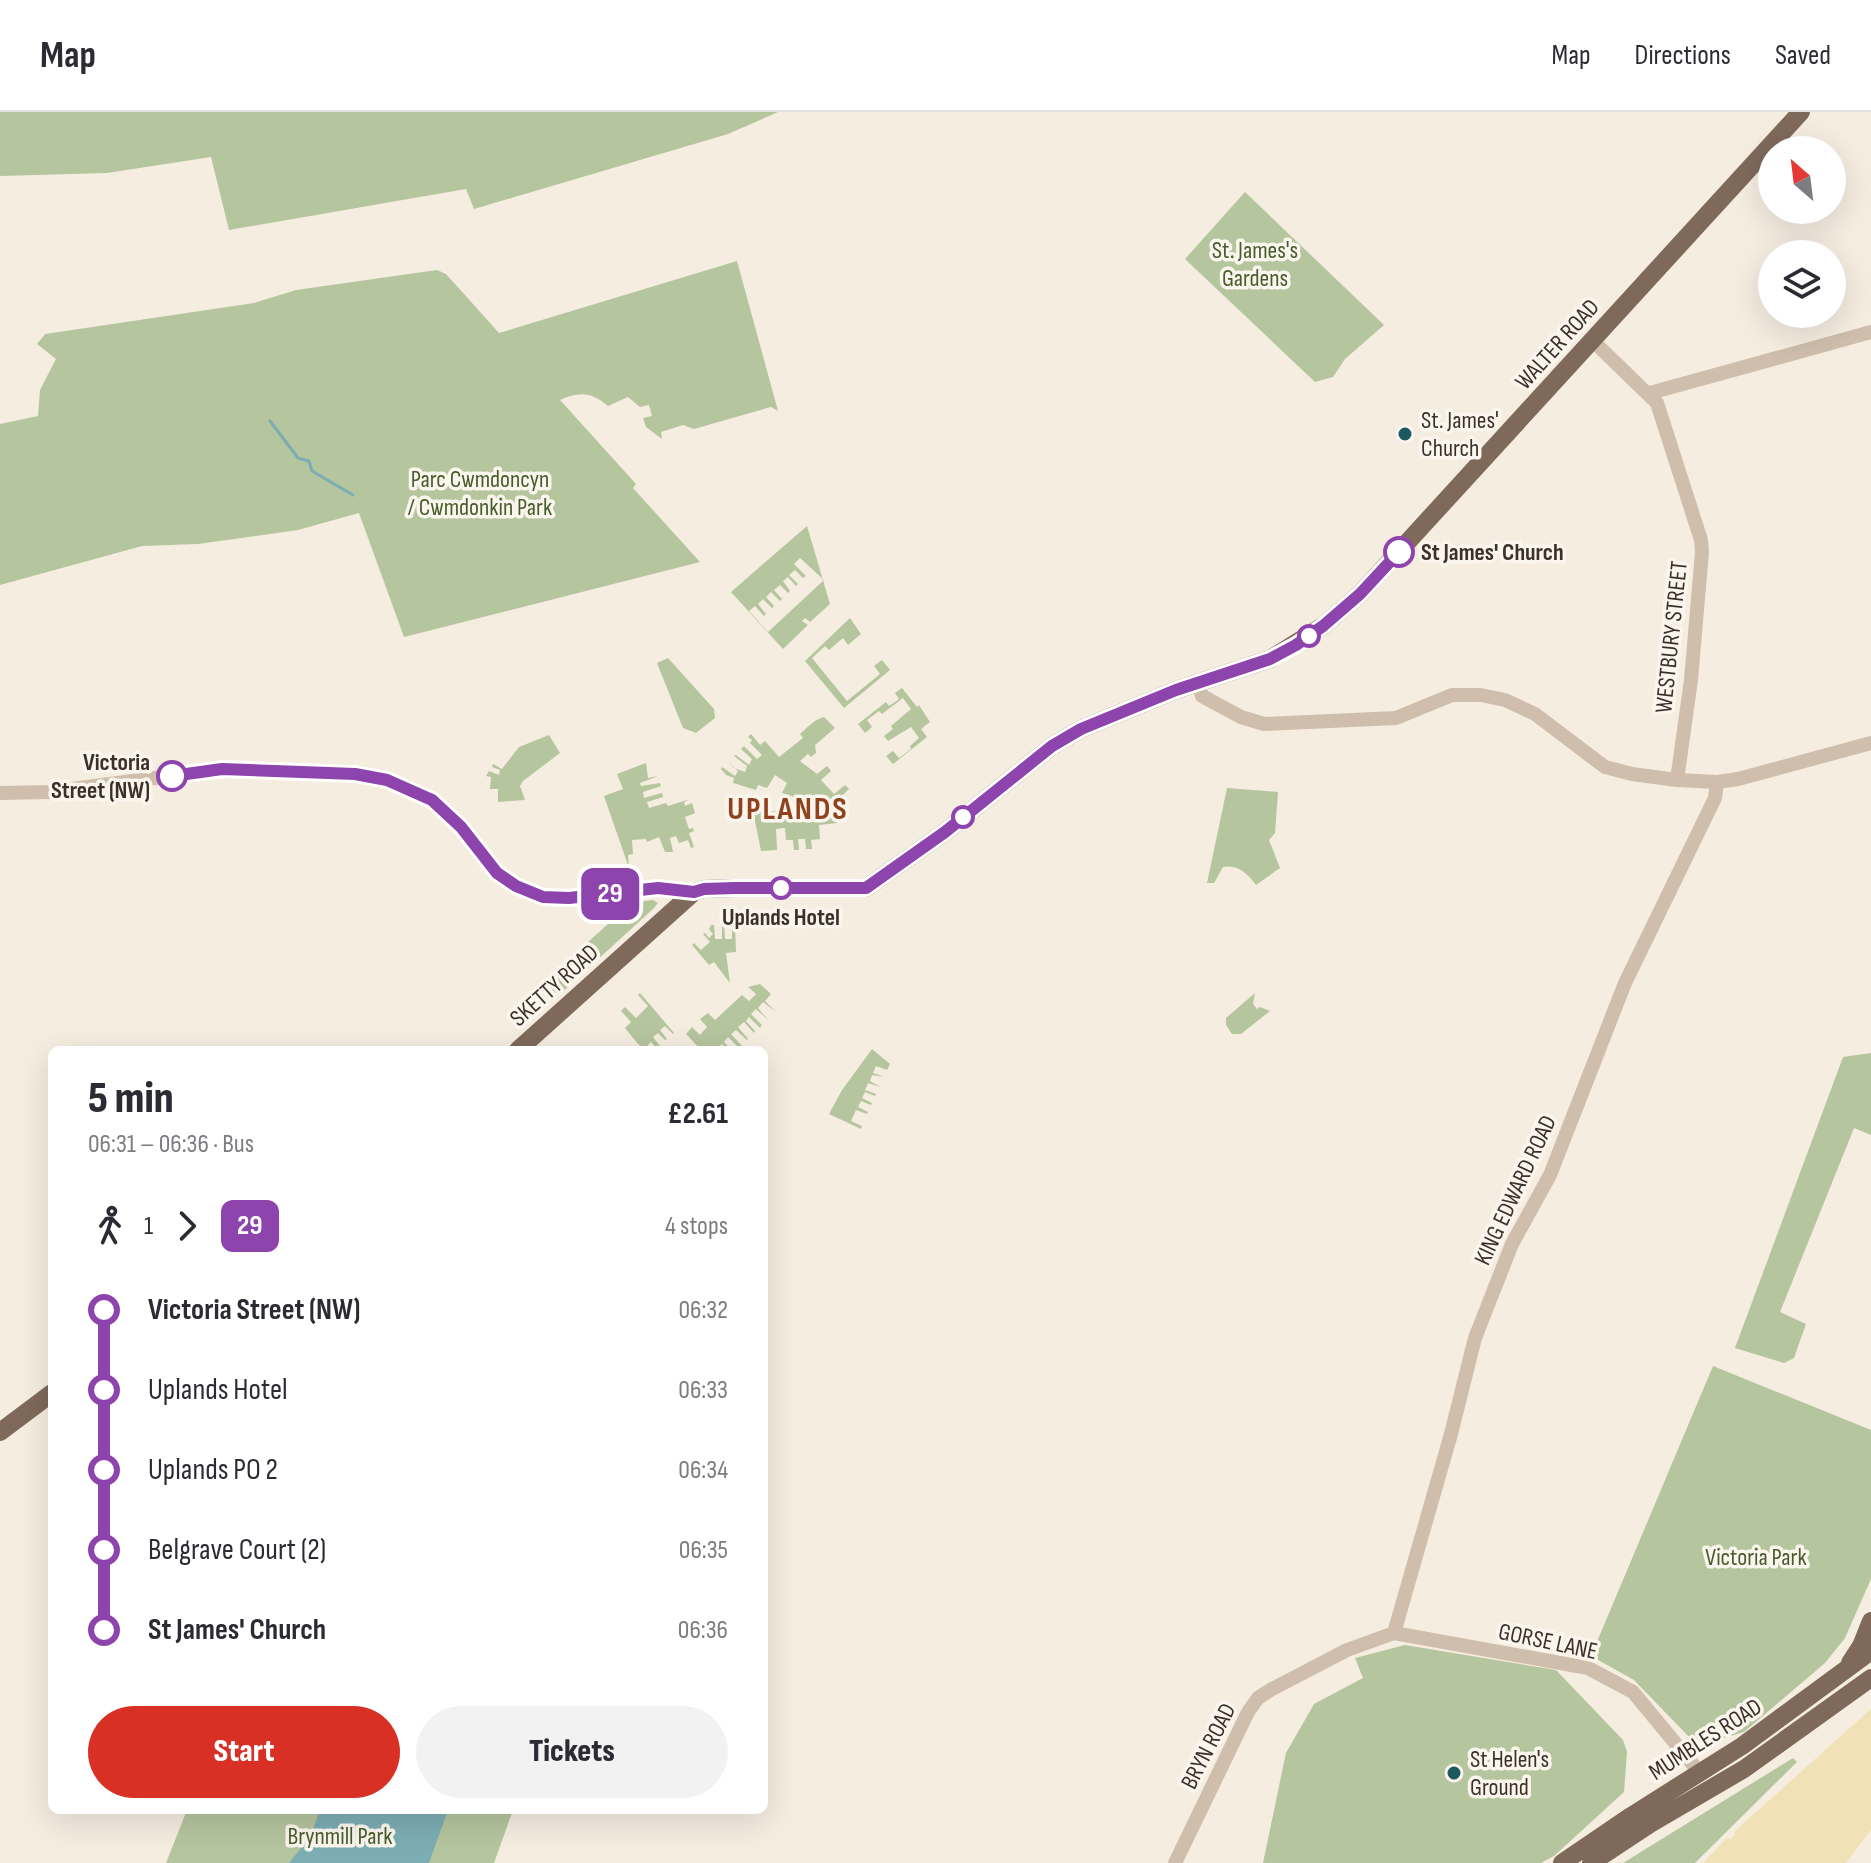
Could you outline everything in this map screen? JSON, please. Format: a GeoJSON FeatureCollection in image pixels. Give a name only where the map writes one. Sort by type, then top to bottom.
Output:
{"type":"FeatureCollection","features":[{"type":"Feature","properties":{"kind":"main road","name":"WALTER ROAD"},"geometry":{"type":"LineString","coordinates":[[694,892],[866,888],[945,832],[1052,746],[1081,729],[1176,690],[1270,659],[1323,626],[1360,594],[1801,112]]}},
{"type":"Feature","properties":{"kind":"main road","name":"SKETTY ROAD"},"geometry":{"type":"LineString","coordinates":[[522,1046],[694,892]]}},
{"type":"Feature","properties":{"kind":"main road"},"geometry":{"type":"LineString","coordinates":[[0,1432],[48,1396]]}},
{"type":"Feature","properties":{"kind":"main road"},"geometry":{"type":"LineString","coordinates":[[1844,1672],[1861,1646],[1871,1621]]}},
{"type":"Feature","properties":{"kind":"main road","name":"MUMBLES ROAD"},"geometry":{"type":"LineString","coordinates":[[1562,1863],[1742,1746],[1871,1651]]}},
{"type":"Feature","properties":{"kind":"main road","name":"MUMBLES ROAD"},"geometry":{"type":"LineString","coordinates":[[1591,1863],[1744,1769],[1871,1678]]}},
{"type":"Feature","properties":{"kind":"street"},"geometry":{"type":"LineString","coordinates":[[1650,393],[1871,332]]}},
{"type":"Feature","properties":{"kind":"street","name":"WESTBURY STREET"},"geometry":{"type":"LineString","coordinates":[[1592,340],[1657,403],[1701,540],[1691,680],[1677,780]]}},
{"type":"Feature","properties":{"kind":"street"},"geometry":{"type":"LineString","coordinates":[[1198,684],[1202,696],[1241,717],[1264,724],[1396,718],[1452,695],[1481,695],[1505,700],[1544,721],[1605,767],[1677,780],[1717,782],[1738,779],[1871,743]]}},
{"type":"Feature","properties":{"kind":"street"},"geometry":{"type":"LineString","coordinates":[[0,793],[65,791],[222,769],[355,774],[387,780],[432,800],[461,827],[497,873],[516,886],[543,897],[569,898],[658,888],[694,892]]}},
{"type":"Feature","properties":{"kind":"street","name":"KING EDWARD ROAD"},"geometry":{"type":"LineString","coordinates":[[1394,1633],[1475,1338],[1512,1244],[1550,1175],[1625,983],[1715,798],[1717,782]]}},
{"type":"Feature","properties":{"kind":"street","name":"GORSE LANE"},"geometry":{"type":"LineString","coordinates":[[1394,1633],[1588,1668],[1633,1692],[1700,1773]]}},
{"type":"Feature","properties":{"kind":"street","name":"BRYN ROAD"},"geometry":{"type":"LineString","coordinates":[[1175,1863],[1248,1712],[1258,1698],[1347,1650],[1394,1633]]}},
{"type":"Feature","properties":{"kind":"green space"},"geometry":{"type":"Polygon","coordinates":[[[0,112],[778,112],[728,134],[474,209],[466,189],[229,230],[211,157],[107,173],[0,176],[0,112]]]}},
{"type":"Feature","properties":{"kind":"green space","name":"St. James's Gardens"},"geometry":{"type":"Polygon","coordinates":[[[1245,192],[1384,325],[1345,359],[1333,377],[1315,382],[1185,259],[1245,192]]]}},
{"type":"Feature","properties":{"kind":"green space","name":"Parc Cwmdoncyn / Cwmdonkin Park"},"geometry":{"type":"Polygon","coordinates":[[[737,261],[778,411],[771,407],[694,429],[683,425],[661,432],[662,439],[646,427],[643,418],[652,416],[649,405],[640,407],[628,397],[608,406],[585,394],[560,400],[636,484],[633,488],[700,562],[404,637],[359,513],[298,530],[198,544],[142,546],[0,585],[0,424],[38,416],[40,390],[56,359],[37,344],[45,334],[254,303],[296,290],[437,270],[446,274],[499,333],[737,261]]]}},
{"type":"Feature","properties":{"kind":"green space"},"geometry":{"type":"Polygon","coordinates":[[[807,526],[823,579],[800,558],[794,564],[806,576],[803,578],[795,570],[789,575],[798,584],[796,586],[788,577],[783,581],[790,591],[788,593],[780,585],[774,590],[782,599],[780,601],[771,592],[766,597],[774,606],[772,608],[763,599],[758,604],[766,614],[764,616],[755,606],[749,611],[768,632],[823,581],[830,604],[810,622],[805,618],[802,621],[808,625],[783,649],[731,592],[807,526]]]}},
{"type":"Feature","properties":{"kind":"green space"},"geometry":{"type":"Polygon","coordinates":[[[850,618],[861,634],[848,645],[843,638],[829,650],[825,646],[812,658],[847,701],[880,674],[874,666],[882,660],[890,670],[844,708],[805,661],[850,618]]]}},
{"type":"Feature","properties":{"kind":"green space"},"geometry":{"type":"Polygon","coordinates":[[[668,658],[714,709],[715,718],[696,733],[683,728],[657,663],[668,658]]]}},
{"type":"Feature","properties":{"kind":"green space"},"geometry":{"type":"Polygon","coordinates":[[[902,688],[930,722],[921,729],[927,737],[893,764],[886,756],[893,751],[899,758],[919,738],[911,727],[888,741],[884,736],[911,709],[903,698],[882,714],[879,711],[867,720],[872,727],[865,733],[858,724],[886,702],[889,706],[899,699],[895,693],[902,688]]]}},
{"type":"Feature","properties":{"kind":"green space"},"geometry":{"type":"Polygon","coordinates":[[[824,717],[835,728],[815,745],[816,753],[811,757],[808,754],[800,761],[817,774],[827,766],[831,771],[821,780],[834,794],[845,785],[849,789],[831,806],[837,823],[819,825],[820,839],[811,840],[812,849],[806,849],[805,839],[798,839],[799,850],[794,850],[793,840],[786,840],[785,828],[776,829],[777,850],[761,851],[753,811],[796,812],[800,799],[782,793],[787,783],[775,775],[767,788],[758,785],[756,790],[733,783],[734,778],[721,769],[735,776],[738,771],[735,768],[745,772],[747,766],[734,756],[749,765],[752,759],[741,749],[744,746],[757,759],[762,755],[750,743],[752,740],[748,737],[751,734],[760,745],[765,741],[779,757],[803,738],[800,734],[824,717]]]}},
{"type":"Feature","properties":{"kind":"green space"},"geometry":{"type":"Polygon","coordinates":[[[549,735],[560,753],[523,781],[520,786],[525,800],[498,802],[498,789],[490,789],[491,777],[486,776],[489,771],[499,775],[500,770],[492,767],[493,764],[502,769],[519,747],[549,735]]]}},
{"type":"Feature","properties":{"kind":"green space"},"geometry":{"type":"Polygon","coordinates":[[[646,763],[648,778],[658,776],[640,783],[641,786],[660,783],[661,786],[643,792],[644,798],[662,793],[663,797],[647,802],[649,808],[690,799],[684,802],[685,806],[692,803],[695,813],[685,817],[689,829],[693,828],[694,831],[689,833],[694,847],[691,848],[688,840],[679,843],[676,836],[670,838],[673,852],[665,852],[659,837],[647,842],[646,839],[632,840],[633,854],[628,855],[629,868],[604,796],[623,789],[617,774],[646,763]]]}},
{"type":"Feature","properties":{"kind":"green space"},"geometry":{"type":"Polygon","coordinates":[[[1227,788],[1278,792],[1275,833],[1269,840],[1280,868],[1256,885],[1242,871],[1228,866],[1223,867],[1214,883],[1207,883],[1227,788]]]}},
{"type":"Feature","properties":{"kind":"green space"},"geometry":{"type":"Polygon","coordinates":[[[653,900],[658,903],[653,909],[561,993],[555,993],[545,981],[608,924],[594,907],[653,900]]]}},
{"type":"Feature","properties":{"kind":"green space"},"geometry":{"type":"Polygon","coordinates":[[[714,925],[715,939],[722,939],[724,925],[725,939],[732,939],[732,926],[735,926],[736,952],[726,953],[730,983],[714,962],[709,965],[692,945],[694,943],[701,950],[710,942],[703,934],[709,938],[713,934],[709,929],[714,925]]]}},
{"type":"Feature","properties":{"kind":"green space"},"geometry":{"type":"Polygon","coordinates":[[[760,984],[771,994],[765,1001],[776,1012],[763,1002],[758,1008],[768,1020],[756,1009],[751,1014],[762,1025],[760,1028],[749,1017],[746,1021],[754,1033],[744,1022],[738,1027],[747,1040],[736,1030],[731,1034],[742,1046],[737,1046],[728,1037],[724,1042],[728,1046],[697,1046],[686,1034],[692,1027],[700,1035],[707,1027],[700,1019],[708,1013],[715,1020],[742,995],[749,1001],[756,994],[748,987],[760,984]]]}},
{"type":"Feature","properties":{"kind":"green space"},"geometry":{"type":"Polygon","coordinates":[[[640,993],[674,1033],[665,1026],[660,1030],[667,1039],[658,1033],[653,1037],[660,1046],[651,1042],[647,1046],[640,1046],[625,1028],[631,1022],[621,1011],[625,1007],[636,1018],[648,1006],[638,995],[640,993]]]}},
{"type":"Feature","properties":{"kind":"green space"},"geometry":{"type":"Polygon","coordinates":[[[1255,993],[1253,1004],[1257,1009],[1260,1007],[1270,1011],[1241,1034],[1232,1034],[1226,1025],[1226,1018],[1255,993]]]}},
{"type":"Feature","properties":{"kind":"green space"},"geometry":{"type":"Polygon","coordinates":[[[872,1049],[890,1064],[887,1070],[876,1066],[873,1073],[884,1077],[872,1075],[870,1081],[880,1087],[868,1083],[865,1090],[876,1094],[865,1092],[862,1098],[872,1103],[861,1101],[858,1107],[868,1112],[856,1110],[851,1121],[862,1126],[861,1129],[829,1114],[872,1049]]]}},
{"type":"Feature","properties":{"kind":"green space"},"geometry":{"type":"Polygon","coordinates":[[[1871,1053],[1871,1135],[1854,1128],[1780,1312],[1806,1324],[1794,1358],[1784,1363],[1735,1348],[1843,1057],[1871,1053]]]}},
{"type":"Feature","properties":{"kind":"green space","name":"Victoria Park"},"geometry":{"type":"Polygon","coordinates":[[[1713,1366],[1871,1430],[1871,1579],[1845,1638],[1825,1663],[1744,1732],[1720,1739],[1692,1740],[1634,1680],[1591,1656],[1713,1366]]]}},
{"type":"Feature","properties":{"kind":"green space","name":"St Helen's Ground"},"geometry":{"type":"Polygon","coordinates":[[[1405,1645],[1556,1670],[1623,1740],[1627,1752],[1624,1792],[1554,1856],[1541,1863],[1263,1863],[1286,1753],[1314,1704],[1363,1678],[1355,1658],[1405,1645]]]}},
{"type":"Feature","properties":{"kind":"green space"},"geometry":{"type":"Polygon","coordinates":[[[1793,1758],[1797,1762],[1695,1863],[1623,1863],[1793,1758]]]}},
{"type":"Feature","properties":{"kind":"green space","name":"Brynmill Park"},"geometry":{"type":"Polygon","coordinates":[[[185,1814],[512,1814],[494,1863],[166,1863],[185,1814]]]}},
{"type":"Feature","properties":{"kind":"sand"},"geometry":{"type":"Polygon","coordinates":[[[1871,1709],[1871,1830],[1846,1863],[1703,1863],[1727,1838],[1731,1839],[1734,1832],[1871,1709]]]}},
{"type":"Feature","properties":{"kind":"water"},"geometry":{"type":"Polygon","coordinates":[[[319,1814],[447,1814],[429,1863],[289,1863],[310,1837],[319,1814]]]}},
{"type":"Feature","properties":{"kind":"waterway"},"geometry":{"type":"LineString","coordinates":[[270,421],[298,458],[309,461],[312,471],[353,495]]}},
{"type":"Feature","properties":{"kind":"bus line","name":"29"},"geometry":{"type":"LineString","coordinates":[[172,776],[222,769],[355,774],[387,780],[432,800],[461,827],[497,873],[516,886],[543,897],[569,898],[658,888],[694,892],[735,888],[866,888],[945,832],[1052,746],[1081,729],[1176,690],[1270,659],[1296,645],[1360,594],[1399,552]]}},
{"type":"Feature","properties":{"kind":"place","name":"St. James' Church"},"geometry":{"type":"Point","coordinates":[1405,434]}},
{"type":"Feature","properties":{"kind":"place","name":"St James' Church"},"geometry":{"type":"Point","coordinates":[1399,552]}},
{"type":"Feature","properties":{"kind":"place","name":"Victoria Street (NW)"},"geometry":{"type":"Point","coordinates":[172,776]}},
{"type":"Feature","properties":{"kind":"place","name":"Uplands Hotel"},"geometry":{"type":"Point","coordinates":[781,888]}},
{"type":"Feature","properties":{"kind":"place","name":"St Helen's Ground"},"geometry":{"type":"Point","coordinates":[1454,1773]}},
{"type":"Feature","properties":{"kind":"district","name":"UPLANDS"},"geometry":{"type":"Point","coordinates":[788,808]}}]}
